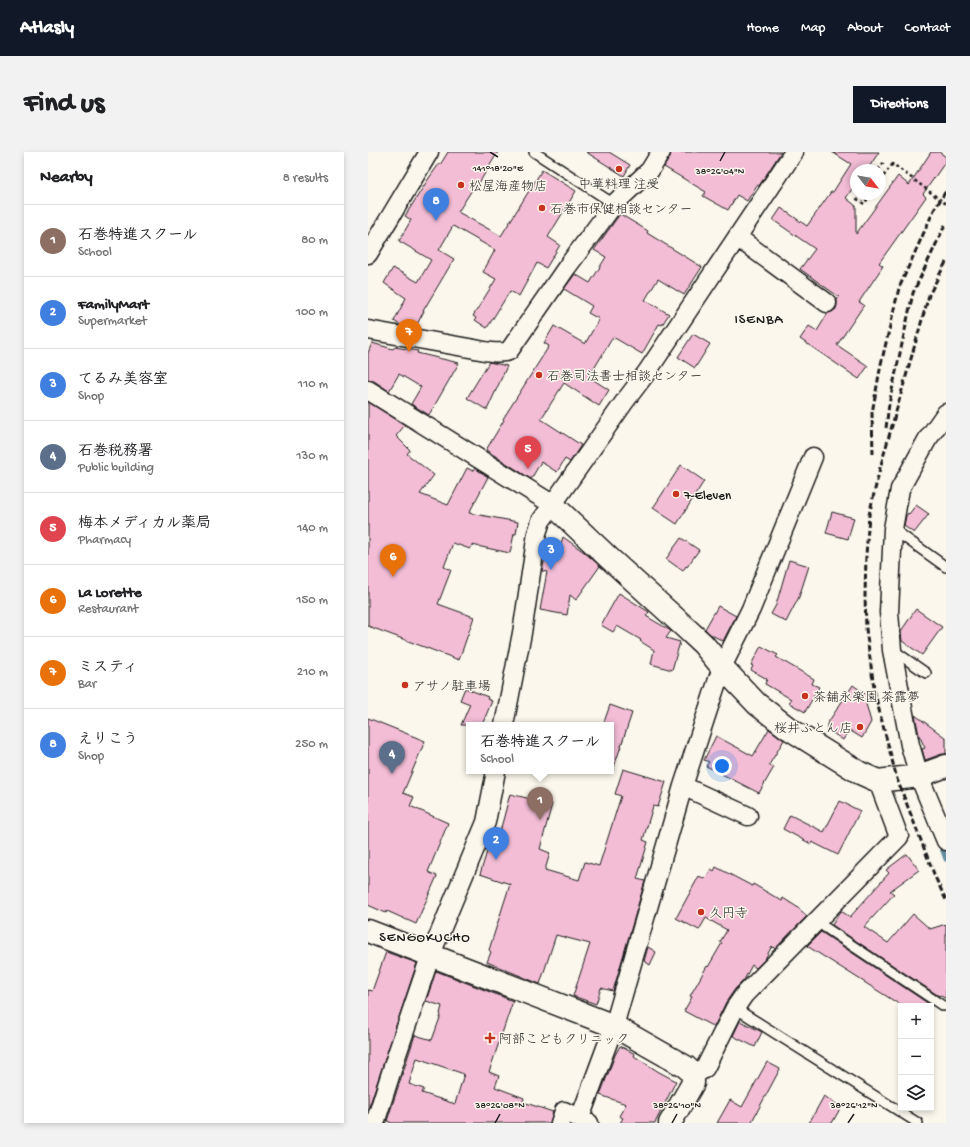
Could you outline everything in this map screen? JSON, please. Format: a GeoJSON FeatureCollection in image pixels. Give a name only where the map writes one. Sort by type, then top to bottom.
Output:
{"type":"FeatureCollection","features":[{"type":"Feature","properties":{"kind":"street"},"geometry":{"type":"LineString","coordinates":[[368,254],[429,152]]}},
{"type":"Feature","properties":{"kind":"street"},"geometry":{"type":"LineString","coordinates":[[368,330],[429,342],[493,352],[509,351],[567,267],[614,204],[650,170],[661,152]]}},
{"type":"Feature","properties":{"kind":"street"},"geometry":{"type":"LineString","coordinates":[[505,722],[522,633],[537,533],[541,521],[647,372],[794,152]]}},
{"type":"Feature","properties":{"kind":"street"},"geometry":{"type":"LineString","coordinates":[[737,236],[827,303]]}},
{"type":"Feature","properties":{"kind":"street"},"geometry":{"type":"LineString","coordinates":[[368,390],[552,504],[703,644],[722,667],[757,704],[788,728],[860,772],[878,781],[919,776],[946,766]]}},
{"type":"Feature","properties":{"kind":"street"},"geometry":{"type":"LineString","coordinates":[[946,413],[927,440],[900,489],[893,529],[889,612],[892,650],[910,746],[919,776],[946,840]]}},
{"type":"Feature","properties":{"kind":"street"},"geometry":{"type":"LineString","coordinates":[[560,1123],[564,1110],[585,1120],[614,1026],[683,786],[722,667],[751,609],[813,457]]}},
{"type":"Feature","properties":{"kind":"street"},"geometry":{"type":"LineString","coordinates":[[375,1123],[431,954],[486,822],[495,774]]}},
{"type":"Feature","properties":{"kind":"street"},"geometry":{"type":"LineString","coordinates":[[693,1076],[705,1068],[735,1008],[744,995],[899,837],[878,781]]}},
{"type":"Feature","properties":{"kind":"street"},"geometry":{"type":"LineString","coordinates":[[683,786],[748,816]]}},
{"type":"Feature","properties":{"kind":"street"},"geometry":{"type":"LineString","coordinates":[[368,931],[431,954],[614,1026],[686,1067],[691,1071],[693,1083],[670,1123]]}},
{"type":"Feature","properties":{"kind":"lane"},"geometry":{"type":"LineString","coordinates":[[534,152],[614,204]]}},
{"type":"Feature","properties":{"kind":"lane"},"geometry":{"type":"LineString","coordinates":[[893,529],[946,567]]}},
{"type":"Feature","properties":{"kind":"lane"},"geometry":{"type":"LineString","coordinates":[[892,650],[926,673]]}},
{"type":"Feature","properties":{"kind":"lane"},"geometry":{"type":"LineString","coordinates":[[817,922],[943,1006]]}},
{"type":"Feature","properties":{"kind":"lane"},"geometry":{"type":"LineString","coordinates":[[735,1008],[918,1123]]}},
{"type":"Feature","properties":{"kind":"path"},"geometry":{"type":"LineString","coordinates":[[886,173],[893,164],[946,204]]}},
{"type":"Feature","properties":{"kind":"path"},"geometry":{"type":"LineString","coordinates":[[858,200],[864,204],[867,200]]}},
{"type":"Feature","properties":{"kind":"building"},"geometry":{"type":"Polygon","coordinates":[[[448,152],[498,152],[479,183],[477,182],[458,212],[501,236],[542,170],[576,191],[548,237],[560,245],[546,268],[537,263],[519,296],[510,291],[487,328],[475,320],[476,318],[473,316],[496,279],[483,272],[495,250],[453,226],[439,250],[454,259],[423,311],[415,328],[400,325],[394,321],[406,298],[384,283],[393,268],[418,282],[431,260],[399,241],[411,220],[405,216],[429,178],[439,164],[440,165],[448,152]]]}},
{"type":"Feature","properties":{"kind":"building"},"geometry":{"type":"Polygon","coordinates":[[[586,152],[609,152],[630,165],[624,176],[586,152]]]}},
{"type":"Feature","properties":{"kind":"building"},"geometry":{"type":"Polygon","coordinates":[[[671,152],[781,152],[759,186],[757,185],[747,201],[737,195],[728,210],[703,196],[706,192],[664,167],[670,157],[671,152]]]}},
{"type":"Feature","properties":{"kind":"building"},"geometry":{"type":"Polygon","coordinates":[[[832,152],[879,152],[871,164],[851,164],[832,152]]]}},
{"type":"Feature","properties":{"kind":"building"},"geometry":{"type":"Polygon","coordinates":[[[931,152],[939,152],[946,157],[946,161],[923,194],[926,197],[879,263],[883,266],[859,302],[864,305],[837,345],[868,366],[859,379],[800,339],[809,326],[817,331],[828,313],[836,309],[837,300],[839,297],[800,269],[815,249],[773,220],[781,208],[807,226],[831,192],[833,192],[850,166],[850,192],[846,198],[856,206],[856,234],[881,200],[886,200],[886,193],[898,176],[909,185],[931,152]]]}},
{"type":"Feature","properties":{"kind":"building"},"geometry":{"type":"Polygon","coordinates":[[[620,214],[648,231],[647,233],[702,267],[684,295],[658,279],[645,300],[669,314],[662,325],[659,324],[642,354],[613,337],[589,377],[609,390],[599,406],[564,383],[541,419],[581,445],[570,462],[565,459],[557,472],[541,462],[531,479],[486,450],[504,420],[503,419],[549,346],[544,343],[554,326],[585,344],[599,319],[588,313],[592,306],[564,289],[575,274],[590,283],[606,257],[594,250],[620,214]]]}},
{"type":"Feature","properties":{"kind":"building"},"geometry":{"type":"Polygon","coordinates":[[[693,334],[710,344],[695,368],[678,357],[693,334]]]}},
{"type":"Feature","properties":{"kind":"building"},"geometry":{"type":"Polygon","coordinates":[[[372,343],[393,349],[395,347],[418,351],[417,353],[459,363],[429,415],[411,404],[421,387],[399,374],[389,391],[374,381],[368,380],[368,353],[372,343]]]}},
{"type":"Feature","properties":{"kind":"building"},"geometry":{"type":"Polygon","coordinates":[[[489,362],[507,366],[487,410],[467,398],[489,362]]]}},
{"type":"Feature","properties":{"kind":"building"},"geometry":{"type":"Polygon","coordinates":[[[368,402],[405,425],[396,436],[410,450],[407,454],[434,475],[420,494],[448,505],[467,468],[473,471],[475,468],[488,477],[469,513],[518,522],[510,553],[472,545],[470,549],[453,543],[444,567],[451,570],[438,604],[474,617],[459,660],[368,626],[368,402]]]}},
{"type":"Feature","properties":{"kind":"building"},"geometry":{"type":"Polygon","coordinates":[[[681,465],[704,481],[677,524],[653,508],[681,465]]]}},
{"type":"Feature","properties":{"kind":"building"},"geometry":{"type":"Polygon","coordinates":[[[916,505],[929,514],[914,533],[904,526],[906,516],[916,505]]]}},
{"type":"Feature","properties":{"kind":"building"},"geometry":{"type":"Polygon","coordinates":[[[832,512],[854,518],[848,539],[826,533],[832,512]]]}},
{"type":"Feature","properties":{"kind":"building"},"geometry":{"type":"Polygon","coordinates":[[[563,537],[600,566],[576,600],[570,595],[567,615],[540,610],[547,572],[542,571],[545,558],[548,559],[551,545],[560,547],[563,537]]]}},
{"type":"Feature","properties":{"kind":"building"},"geometry":{"type":"Polygon","coordinates":[[[681,538],[699,550],[683,571],[666,559],[681,538]]]}},
{"type":"Feature","properties":{"kind":"building"},"geometry":{"type":"Polygon","coordinates":[[[789,560],[809,566],[799,597],[786,622],[771,614],[776,605],[789,560]]]}},
{"type":"Feature","properties":{"kind":"building"},"geometry":{"type":"Polygon","coordinates":[[[619,593],[649,612],[646,616],[671,631],[666,638],[680,642],[672,670],[651,664],[654,650],[640,641],[641,640],[617,626],[613,632],[601,625],[619,593]]]}},
{"type":"Feature","properties":{"kind":"building"},"geometry":{"type":"Polygon","coordinates":[[[718,606],[736,616],[723,641],[710,634],[705,629],[718,606]]]}},
{"type":"Feature","properties":{"kind":"building"},"geometry":{"type":"Polygon","coordinates":[[[916,609],[942,627],[922,655],[902,641],[901,631],[916,609]]]}},
{"type":"Feature","properties":{"kind":"building"},"geometry":{"type":"Polygon","coordinates":[[[761,646],[778,655],[776,657],[814,679],[812,684],[819,687],[805,712],[789,703],[791,699],[765,684],[767,679],[751,670],[753,666],[751,665],[761,646]]]}},
{"type":"Feature","properties":{"kind":"building"},"geometry":{"type":"Polygon","coordinates":[[[853,685],[868,696],[865,700],[871,722],[862,738],[849,730],[843,740],[827,729],[827,724],[853,685]]]}},
{"type":"Feature","properties":{"kind":"building"},"geometry":{"type":"Polygon","coordinates":[[[465,688],[488,697],[487,699],[492,701],[483,722],[466,722],[466,725],[461,725],[470,704],[460,700],[465,688]]]}},
{"type":"Feature","properties":{"kind":"building"},"geometry":{"type":"Polygon","coordinates":[[[610,705],[632,713],[614,767],[614,722],[604,722],[610,705]]]}},
{"type":"Feature","properties":{"kind":"building"},"geometry":{"type":"Polygon","coordinates":[[[915,715],[946,738],[946,754],[925,760],[922,749],[925,748],[919,735],[915,715]]]}},
{"type":"Feature","properties":{"kind":"building"},"geometry":{"type":"Polygon","coordinates":[[[368,718],[425,741],[403,793],[414,797],[410,806],[448,823],[428,872],[437,876],[416,924],[387,911],[386,913],[368,905],[368,718]]]}},
{"type":"Feature","properties":{"kind":"building"},"geometry":{"type":"Polygon","coordinates":[[[769,729],[784,740],[769,765],[774,767],[759,793],[706,766],[709,762],[704,760],[716,736],[753,756],[769,729]]]}},
{"type":"Feature","properties":{"kind":"building"},"geometry":{"type":"Polygon","coordinates":[[[623,769],[666,782],[658,807],[653,806],[643,840],[648,842],[637,879],[645,881],[613,991],[601,988],[596,1004],[573,996],[590,944],[556,935],[540,984],[487,962],[491,952],[489,950],[510,884],[480,874],[492,836],[498,839],[510,794],[552,804],[540,849],[550,853],[545,870],[579,880],[585,862],[599,866],[621,796],[615,794],[623,769]]]}},
{"type":"Feature","properties":{"kind":"building"},"geometry":{"type":"Polygon","coordinates":[[[840,801],[860,811],[838,855],[812,842],[811,844],[783,829],[790,815],[824,832],[840,801]]]}},
{"type":"Feature","properties":{"kind":"building"},"geometry":{"type":"Polygon","coordinates":[[[907,854],[919,870],[890,891],[894,894],[864,927],[888,943],[913,914],[930,929],[946,924],[946,999],[940,995],[939,996],[832,925],[841,911],[850,917],[889,873],[886,870],[907,854]]]}},
{"type":"Feature","properties":{"kind":"building"},"geometry":{"type":"Polygon","coordinates":[[[716,867],[752,886],[753,884],[782,901],[783,898],[807,916],[775,949],[772,946],[765,959],[756,968],[752,965],[744,980],[735,989],[726,1002],[714,1027],[684,1011],[692,997],[690,996],[722,943],[720,942],[727,930],[706,918],[699,930],[676,918],[699,876],[705,879],[711,869],[714,871],[716,867]]]}},
{"type":"Feature","properties":{"kind":"building"},"geometry":{"type":"Polygon","coordinates":[[[821,932],[928,1003],[898,1003],[807,946],[821,932]]]}},
{"type":"Feature","properties":{"kind":"building"},"geometry":{"type":"Polygon","coordinates":[[[648,947],[656,952],[650,965],[644,961],[648,947]]]}},
{"type":"Feature","properties":{"kind":"building"},"geometry":{"type":"Polygon","coordinates":[[[386,952],[417,963],[368,1110],[368,990],[372,991],[386,952]]]}},
{"type":"Feature","properties":{"kind":"building"},"geometry":{"type":"Polygon","coordinates":[[[436,971],[513,1001],[489,1072],[499,1076],[495,1087],[524,1098],[523,1102],[553,1112],[550,1123],[392,1123],[387,1121],[415,1035],[432,1040],[441,1015],[442,1006],[426,1001],[436,971]],[[417,1058],[409,1084],[424,1089],[422,1093],[455,1104],[464,1074],[417,1058]]]}},
{"type":"Feature","properties":{"kind":"building"},"geometry":{"type":"Polygon","coordinates":[[[740,1021],[762,1032],[755,1047],[733,1036],[740,1021]]]}},
{"type":"Feature","properties":{"kind":"building"},"geometry":{"type":"Polygon","coordinates":[[[620,1046],[635,1054],[634,1056],[659,1072],[676,1081],[655,1123],[620,1123],[623,1118],[619,1116],[626,1104],[600,1095],[615,1055],[620,1046]]]}},
{"type":"Feature","properties":{"kind":"building"},"geometry":{"type":"Polygon","coordinates":[[[767,1062],[780,1069],[751,1123],[717,1123],[730,1100],[742,1107],[767,1062]]]}},
{"type":"Feature","properties":{"kind":"building"},"geometry":{"type":"Polygon","coordinates":[[[824,1096],[841,1107],[832,1123],[809,1123],[824,1096]]]}},
{"type":"Feature","properties":{"kind":"waterway"},"geometry":{"type":"LineString","coordinates":[[940,843],[946,859]]}},
{"type":"Feature","properties":{"kind":"railway"},"geometry":{"type":"LineString","coordinates":[[873,454],[872,413],[881,364],[899,288],[934,210],[946,191]]}},
{"type":"Feature","properties":{"kind":"railway"},"geometry":{"type":"LineString","coordinates":[[886,428],[889,404],[913,293],[946,223]]}},
{"type":"Feature","properties":{"kind":"railway"},"geometry":{"type":"LineString","coordinates":[[946,262],[929,295],[880,468],[869,515],[865,595],[866,629],[874,688],[897,779],[936,879],[946,900]]}},
{"type":"Feature","properties":{"kind":"place","name":"中華料理 注受"},"geometry":{"type":"Point","coordinates":[619,169]}},
{"type":"Feature","properties":{"kind":"place","name":"松屋海産物店"},"geometry":{"type":"Point","coordinates":[461,185]}},
{"type":"Feature","properties":{"kind":"place","name":"石巻市保健相談センター"},"geometry":{"type":"Point","coordinates":[542,208]}},
{"type":"Feature","properties":{"kind":"place","name":"えりこう"},"geometry":{"type":"Point","coordinates":[436,221]}},
{"type":"Feature","properties":{"kind":"place","name":"ミスティ"},"geometry":{"type":"Point","coordinates":[409,352]}},
{"type":"Feature","properties":{"kind":"place","name":"石巻司法書士相談センター"},"geometry":{"type":"Point","coordinates":[539,375]}},
{"type":"Feature","properties":{"kind":"place","name":"梅本メディカル薬局"},"geometry":{"type":"Point","coordinates":[528,469]}},
{"type":"Feature","properties":{"kind":"place","name":"7-Eleven"},"geometry":{"type":"Point","coordinates":[676,494]}},
{"type":"Feature","properties":{"kind":"place","name":"てるみ美容室"},"geometry":{"type":"Point","coordinates":[551,570]}},
{"type":"Feature","properties":{"kind":"place","name":"La Lorette"},"geometry":{"type":"Point","coordinates":[393,577]}},
{"type":"Feature","properties":{"kind":"place","name":"アサノ駐車場"},"geometry":{"type":"Point","coordinates":[405,685]}},
{"type":"Feature","properties":{"kind":"place","name":"茶舗永楽園 茶露夢"},"geometry":{"type":"Point","coordinates":[805,696]}},
{"type":"Feature","properties":{"kind":"place","name":"桜井ふとん店"},"geometry":{"type":"Point","coordinates":[860,727]}},
{"type":"Feature","properties":{"kind":"place","name":"石巻税務署"},"geometry":{"type":"Point","coordinates":[392,774]}},
{"type":"Feature","properties":{"kind":"place","name":"石巻特進スクール"},"geometry":{"type":"Point","coordinates":[540,820]}},
{"type":"Feature","properties":{"kind":"place","name":"FamilyMart"},"geometry":{"type":"Point","coordinates":[496,860]}},
{"type":"Feature","properties":{"kind":"place","name":"久円寺"},"geometry":{"type":"Point","coordinates":[701,912]}},
{"type":"Feature","properties":{"kind":"place","name":"阿部こどもクリニック"},"geometry":{"type":"Point","coordinates":[490,1038]}},
{"type":"Feature","properties":{"kind":"district","name":"ISENBA"},"geometry":{"type":"Point","coordinates":[759,318]}},
{"type":"Feature","properties":{"kind":"district","name":"SENGOKUCHO"},"geometry":{"type":"Point","coordinates":[425,936]}}]}
